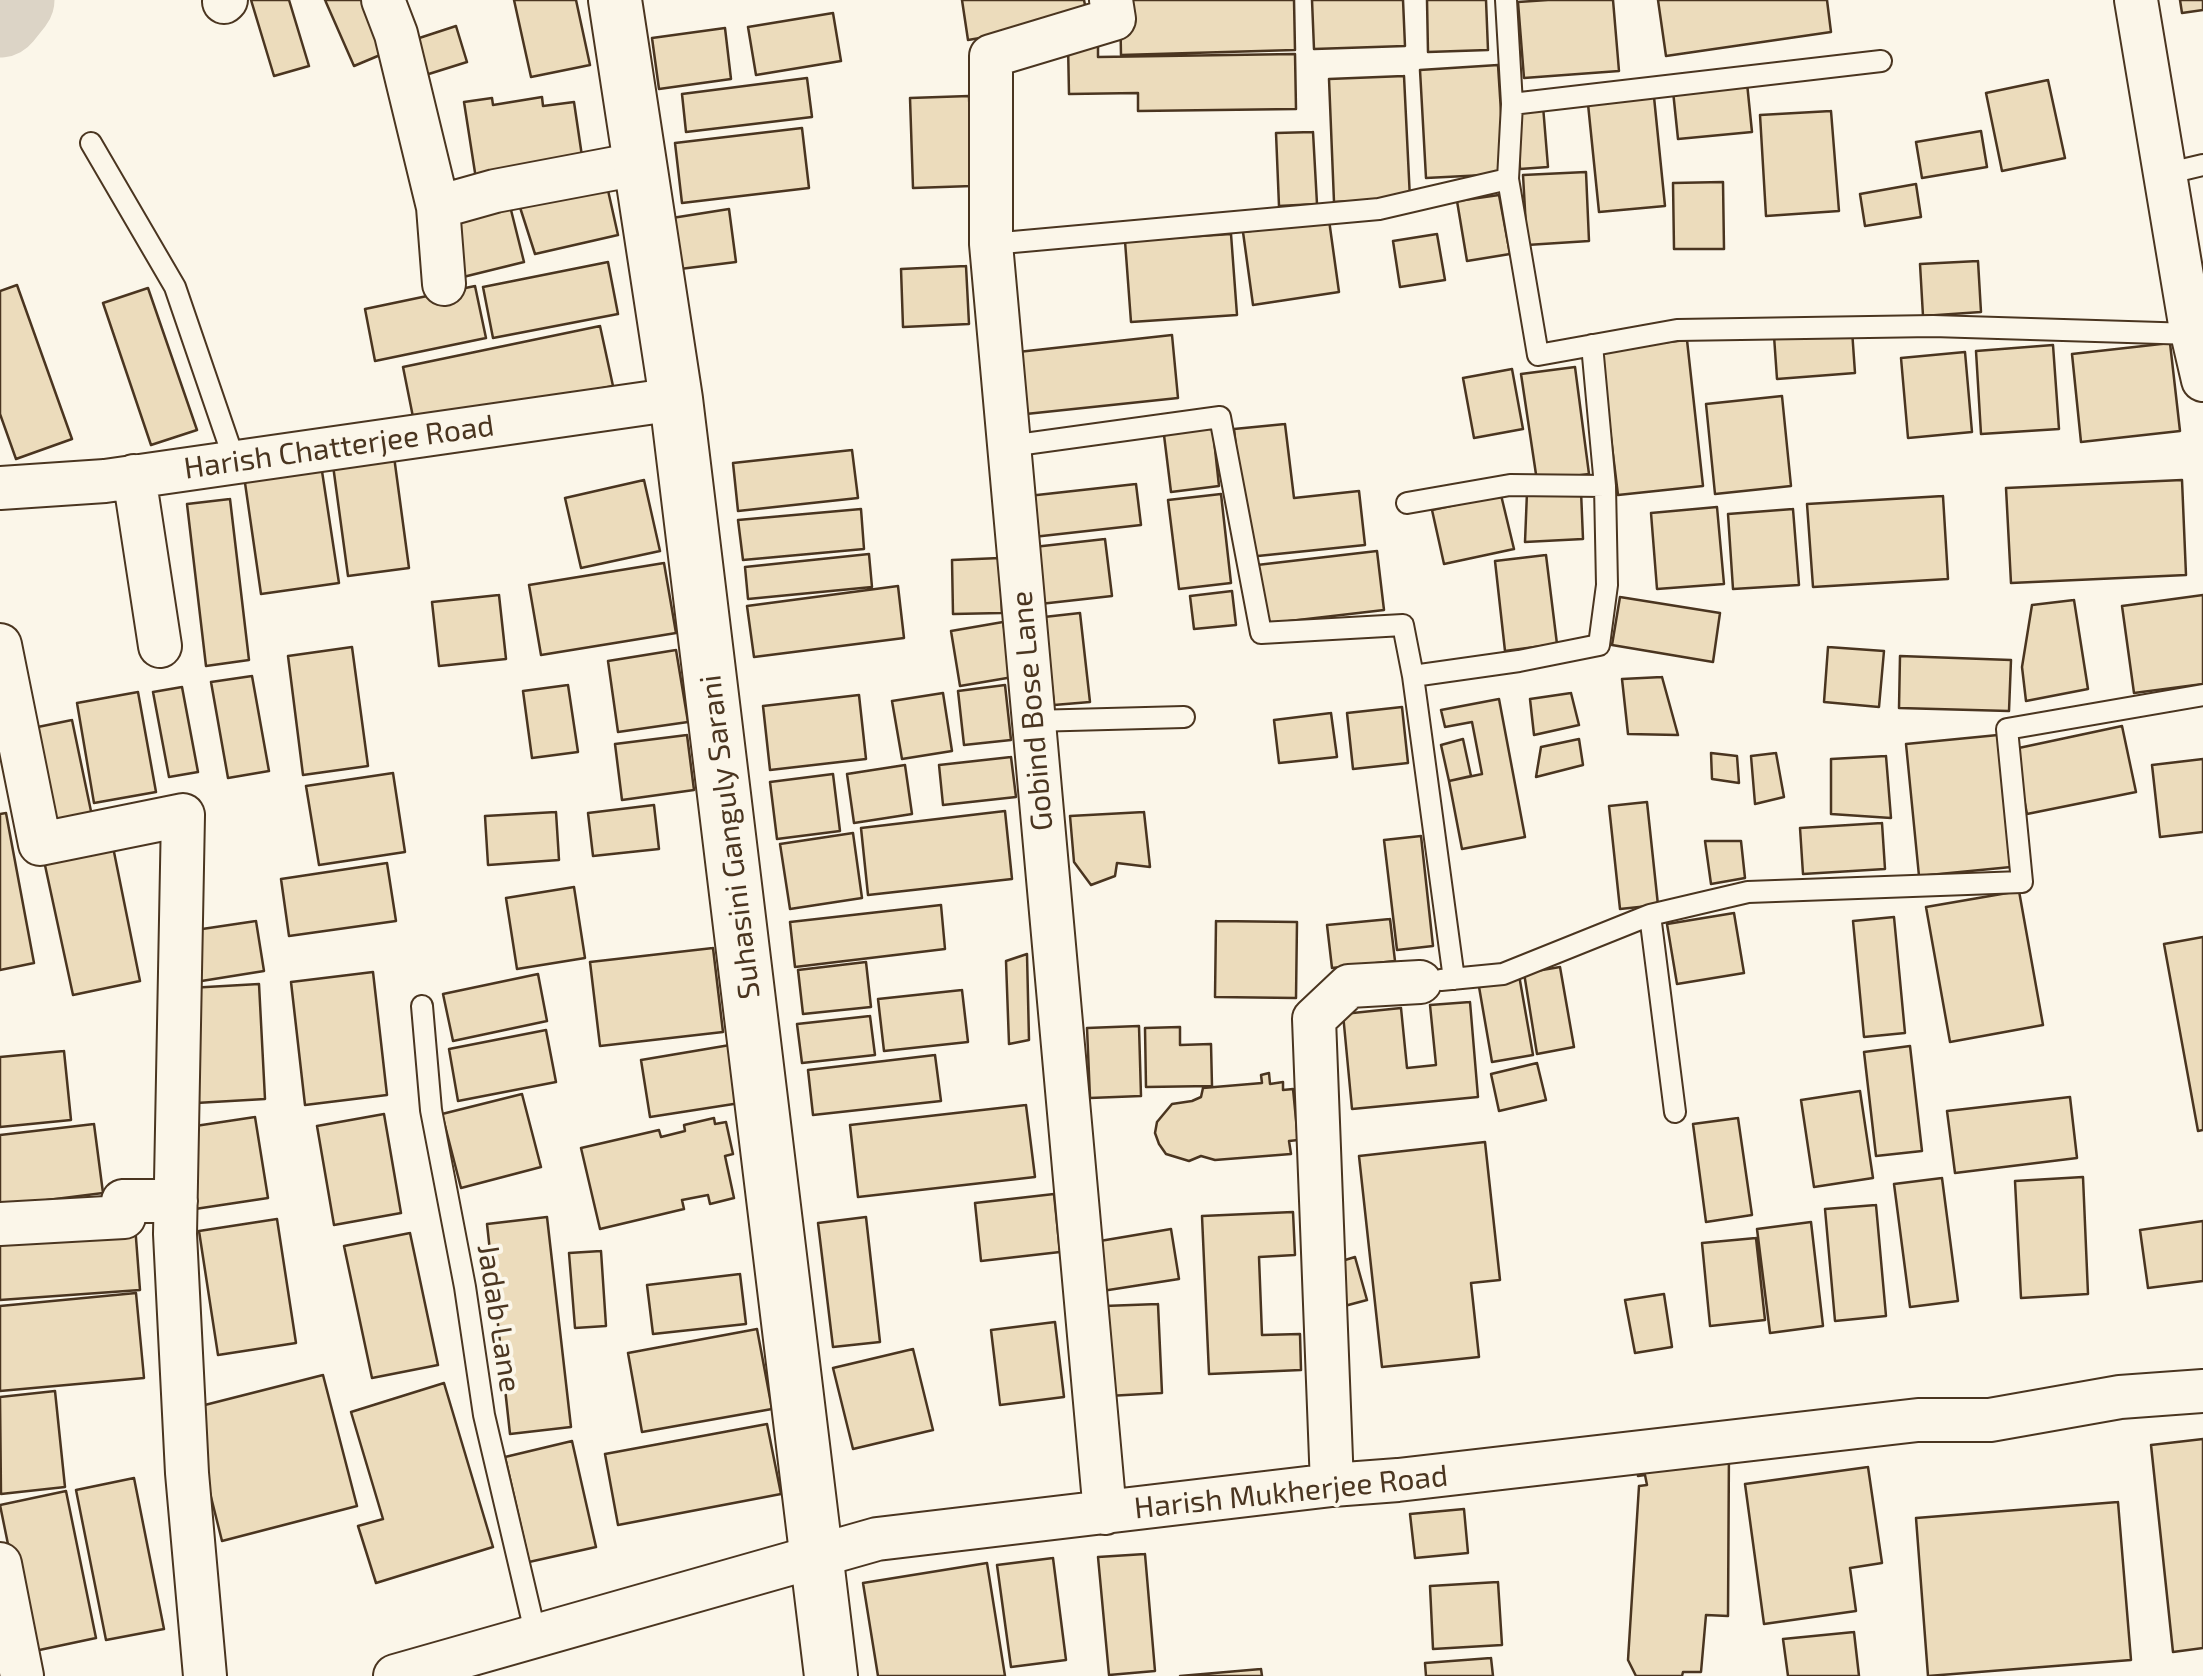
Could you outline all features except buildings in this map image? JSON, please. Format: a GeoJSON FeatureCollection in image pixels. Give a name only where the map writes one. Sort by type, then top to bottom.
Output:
{"type":"FeatureCollection","features":[{"type":"Feature","properties":{"kind":"street"},"geometry":{"type":"LineString","coordinates":[[383,0],[396,34],[438,207],[444,284]]}},
{"type":"Feature","properties":{"kind":"street","name":"Suhasini Ganguly Sarani"},"geometry":{"type":"LineString","coordinates":[[615,0],[643,163],[676,399],[832,1676]]}},
{"type":"Feature","properties":{"kind":"street","name":"Gobind Bose Lane"},"geometry":{"type":"LineString","coordinates":[[1105,1512],[991,244],[992,56],[1114,19],[1112,0]]}},
{"type":"Feature","properties":{"kind":"street"},"geometry":{"type":"LineString","coordinates":[[2136,0],[2184,169],[2193,334],[2203,380]]}},
{"type":"Feature","properties":{"kind":"street"},"geometry":{"type":"LineString","coordinates":[[438,207],[494,191],[643,163]]}},
{"type":"Feature","properties":{"kind":"street","name":"Harish Chatterjee Road"},"geometry":{"type":"LineString","coordinates":[[0,488],[134,476],[676,399]]}},
{"type":"Feature","properties":{"kind":"street"},"geometry":{"type":"LineString","coordinates":[[134,476],[160,646]]}},
{"type":"Feature","properties":{"kind":"street"},"geometry":{"type":"LineString","coordinates":[[0,645],[40,844],[182,815],[176,1201],[187,1473],[204,1676]]}},
{"type":"Feature","properties":{"kind":"street"},"geometry":{"type":"LineString","coordinates":[[1332,1484],[1314,1019],[1349,986],[1437,981]]}},
{"type":"Feature","properties":{"kind":"street"},"geometry":{"type":"LineString","coordinates":[[0,1224],[124,1217],[123,1201],[176,1201]]}},
{"type":"Feature","properties":{"kind":"street","name":"Harish Mukherjee Road"},"geometry":{"type":"LineString","coordinates":[[395,1676],[877,1540],[1332,1484],[1398,1480],[1918,1420],[1990,1420],[2120,1397],[2203,1391]]}},
{"type":"Feature","properties":{"kind":"street"},"geometry":{"type":"LineString","coordinates":[[0,1564],[22,1676]]}},
{"type":"Feature","properties":{"kind":"lane"},"geometry":{"type":"LineString","coordinates":[[1506,0],[1512,104],[1508,179],[1538,355],[1677,330],[1934,326],[2193,334]]}},
{"type":"Feature","properties":{"kind":"lane"},"geometry":{"type":"LineString","coordinates":[[1512,104],[1881,61]]}},
{"type":"Feature","properties":{"kind":"lane"},"geometry":{"type":"LineString","coordinates":[[91,143],[175,287],[235,462]]}},
{"type":"Feature","properties":{"kind":"lane"},"geometry":{"type":"LineString","coordinates":[[991,244],[1380,210],[1508,179]]}},
{"type":"Feature","properties":{"kind":"lane"},"geometry":{"type":"LineString","coordinates":[[1412,676],[1518,661],[1598,644],[1607,585],[1605,486],[1592,346]]}},
{"type":"Feature","properties":{"kind":"lane"},"geometry":{"type":"LineString","coordinates":[[1010,446],[1220,417],[1262,634],[1403,625],[1412,676],[1437,981],[1503,974],[1650,916],[1748,892],[2022,882],[2007,729],[2203,695]]}},
{"type":"Feature","properties":{"kind":"lane"},"geometry":{"type":"LineString","coordinates":[[1407,502],[1510,485],[1605,486]]}},
{"type":"Feature","properties":{"kind":"lane"},"geometry":{"type":"LineString","coordinates":[[1032,722],[1184,717]]}},
{"type":"Feature","properties":{"kind":"lane"},"geometry":{"type":"LineString","coordinates":[[1650,916],[1676,1112]]}},
{"type":"Feature","properties":{"kind":"lane","name":"Jadab Lane"},"geometry":{"type":"LineString","coordinates":[[422,1006],[430,1110],[465,1286],[484,1415],[536,1636]]}},
{"type":"Feature","properties":{"kind":"waterway"},"geometry":{"type":"LineString","coordinates":[[0,15],[12,0]]}}]}
